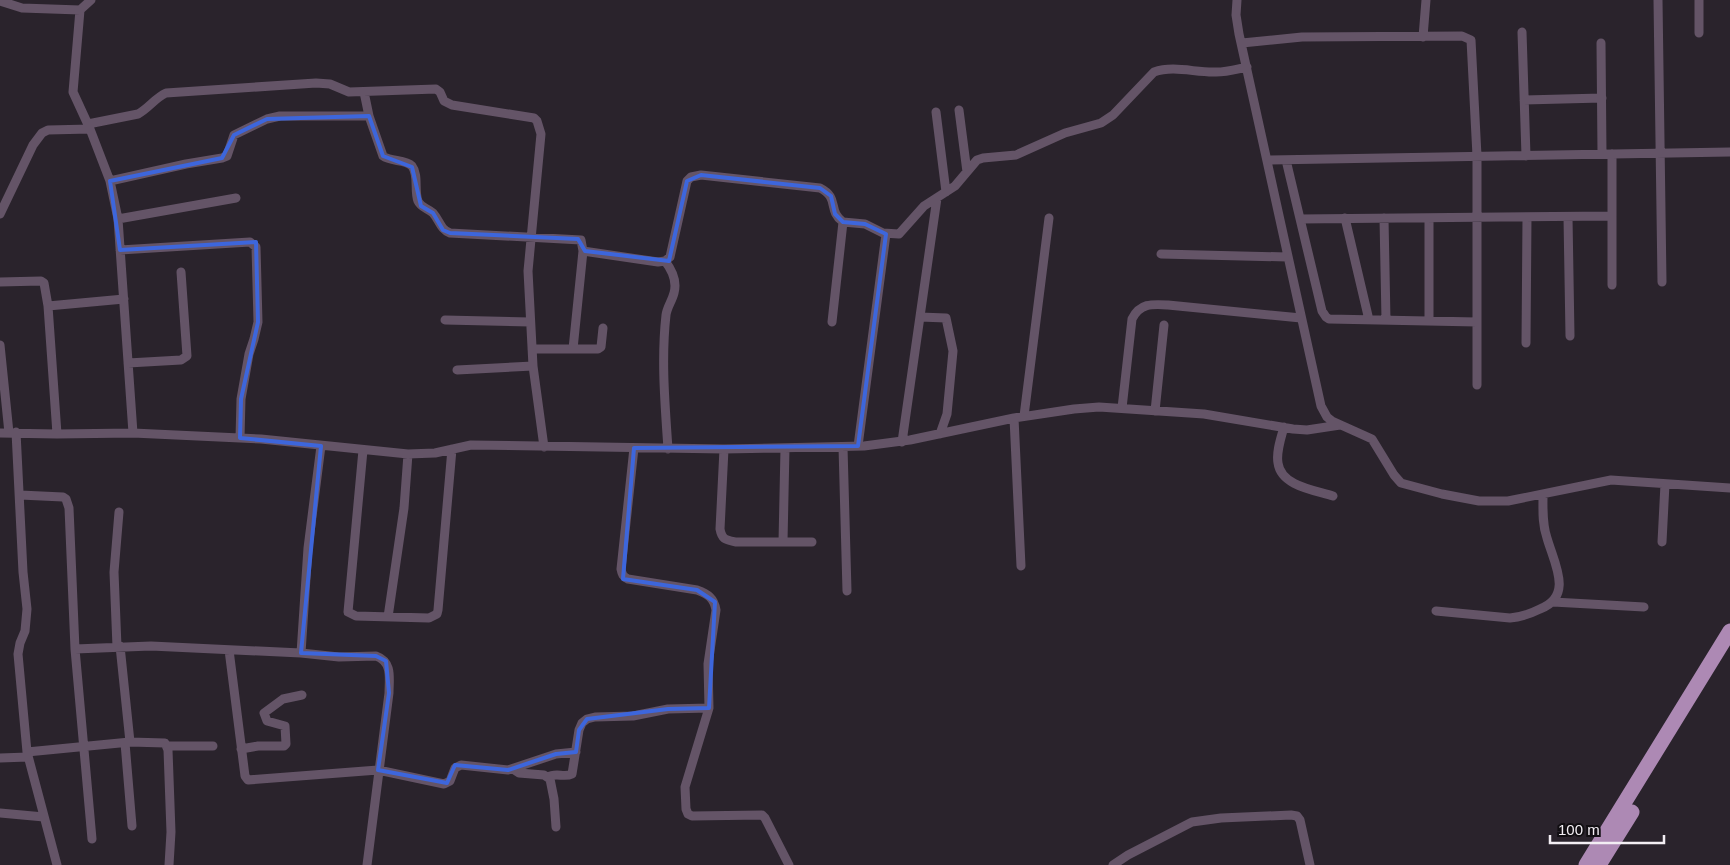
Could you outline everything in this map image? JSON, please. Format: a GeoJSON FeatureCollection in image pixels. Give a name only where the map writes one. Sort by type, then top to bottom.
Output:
{"type":"FeatureCollection","features":[{"type":"Feature","properties":{"kind":"highway"},"geometry":{"type":"LineString","coordinates":[[1586,865],[1730,631]]}},
{"type":"Feature","properties":{"kind":"highway"},"geometry":{"type":"LineString","coordinates":[[1600,865],[1730,647]]}},
{"type":"Feature","properties":{"kind":"street"},"geometry":{"type":"LineString","coordinates":[[91,0],[80,10],[73,92],[89,126],[110,181],[118,219],[133,433]]}},
{"type":"Feature","properties":{"kind":"street"},"geometry":{"type":"LineString","coordinates":[[1237,0],[1236,15],[1301,318],[1321,406],[1327,416],[1340,425],[1372,439],[1394,475],[1404,484],[1479,502],[1508,501],[1610,480],[1730,488]]}},
{"type":"Feature","properties":{"kind":"street"},"geometry":{"type":"LineString","coordinates":[[1423,37],[1426,0]]}},
{"type":"Feature","properties":{"kind":"street"},"geometry":{"type":"LineString","coordinates":[[1658,0],[1662,282]]}},
{"type":"Feature","properties":{"kind":"street"},"geometry":{"type":"LineString","coordinates":[[1699,0],[1700,33]]}},
{"type":"Feature","properties":{"kind":"street"},"geometry":{"type":"LineString","coordinates":[[0,1],[22,8],[80,10]]}},
{"type":"Feature","properties":{"kind":"street"},"geometry":{"type":"LineString","coordinates":[[1522,32],[1526,156]]}},
{"type":"Feature","properties":{"kind":"street"},"geometry":{"type":"LineString","coordinates":[[1242,43],[1302,37],[1462,36],[1471,40],[1477,156],[1477,385]]}},
{"type":"Feature","properties":{"kind":"street"},"geometry":{"type":"LineString","coordinates":[[1601,43],[1602,154]]}},
{"type":"Feature","properties":{"kind":"street"},"geometry":{"type":"LineString","coordinates":[[583,251],[658,262],[665,261],[670,257],[687,181],[690,177],[696,175],[820,188],[831,196],[835,214],[843,222],[865,224],[886,234],[896,235],[902,233],[924,206],[955,186],[977,160],[1016,155],[1065,133],[1102,123],[1113,115],[1154,72],[1174,70],[1216,72],[1247,67]]}},
{"type":"Feature","properties":{"kind":"street"},"geometry":{"type":"LineString","coordinates":[[0,214],[32,145],[42,133],[48,130],[89,126],[138,114],[145,110],[158,96],[166,93],[316,83],[330,84],[349,92],[436,89],[447,103],[534,118],[538,121],[541,134],[528,271],[533,366],[544,447]]}},
{"type":"Feature","properties":{"kind":"street"},"geometry":{"type":"LineString","coordinates":[[364,92],[369,116],[383,156],[387,159],[409,164],[412,167],[415,172],[417,200],[421,206],[433,214],[444,231],[450,233],[578,239],[582,242],[583,251],[573,349]]}},
{"type":"Feature","properties":{"kind":"street"},"geometry":{"type":"LineString","coordinates":[[1524,100],[1602,98]]}},
{"type":"Feature","properties":{"kind":"street"},"geometry":{"type":"LineString","coordinates":[[959,110],[967,172]]}},
{"type":"Feature","properties":{"kind":"street"},"geometry":{"type":"LineString","coordinates":[[936,112],[946,192]]}},
{"type":"Feature","properties":{"kind":"street"},"geometry":{"type":"LineString","coordinates":[[110,181],[222,158],[227,156],[234,135],[267,119],[280,116],[369,116]]}},
{"type":"Feature","properties":{"kind":"street"},"geometry":{"type":"LineString","coordinates":[[1267,160],[1730,152]]}},
{"type":"Feature","properties":{"kind":"street"},"geometry":{"type":"LineString","coordinates":[[1612,154],[1612,285]]}},
{"type":"Feature","properties":{"kind":"street"},"geometry":{"type":"LineString","coordinates":[[1286,160],[1322,311],[1326,317],[1329,319],[1477,322]]}},
{"type":"Feature","properties":{"kind":"street"},"geometry":{"type":"LineString","coordinates":[[118,219],[236,198]]}},
{"type":"Feature","properties":{"kind":"street"},"geometry":{"type":"LineString","coordinates":[[902,442],[937,198]]}},
{"type":"Feature","properties":{"kind":"street"},"geometry":{"type":"LineString","coordinates":[[1300,219],[1612,216]]}},
{"type":"Feature","properties":{"kind":"street"},"geometry":{"type":"LineString","coordinates":[[1526,342],[1527,217]]}},
{"type":"Feature","properties":{"kind":"street"},"geometry":{"type":"LineString","coordinates":[[1568,217],[1570,336]]}},
{"type":"Feature","properties":{"kind":"street"},"geometry":{"type":"LineString","coordinates":[[1024,416],[1049,218]]}},
{"type":"Feature","properties":{"kind":"street"},"geometry":{"type":"LineString","coordinates":[[1345,218],[1369,320]]}},
{"type":"Feature","properties":{"kind":"street"},"geometry":{"type":"LineString","coordinates":[[1384,218],[1386,320]]}},
{"type":"Feature","properties":{"kind":"street"},"geometry":{"type":"LineString","coordinates":[[1429,218],[1429,321]]}},
{"type":"Feature","properties":{"kind":"street"},"geometry":{"type":"LineString","coordinates":[[832,322],[843,222]]}},
{"type":"Feature","properties":{"kind":"street"},"geometry":{"type":"LineString","coordinates":[[858,446],[886,234]]}},
{"type":"Feature","properties":{"kind":"street"},"geometry":{"type":"LineString","coordinates":[[120,250],[250,242],[256,247],[258,322],[249,354],[241,399],[240,438]]}},
{"type":"Feature","properties":{"kind":"street"},"geometry":{"type":"LineString","coordinates":[[1161,254],[1288,257]]}},
{"type":"Feature","properties":{"kind":"street"},"geometry":{"type":"LineString","coordinates":[[665,261],[672,273],[674,287],[674,293],[666,313],[663,351],[668,449]]}},
{"type":"Feature","properties":{"kind":"street"},"geometry":{"type":"LineString","coordinates":[[128,363],[181,360],[187,356],[181,272]]}},
{"type":"Feature","properties":{"kind":"street"},"geometry":{"type":"LineString","coordinates":[[0,282],[44,282],[48,306],[58,434]]}},
{"type":"Feature","properties":{"kind":"street"},"geometry":{"type":"LineString","coordinates":[[48,306],[124,299]]}},
{"type":"Feature","properties":{"kind":"street"},"geometry":{"type":"LineString","coordinates":[[1122,408],[1132,319],[1135,312],[1141,307],[1147,305],[1168,305],[1301,318]]}},
{"type":"Feature","properties":{"kind":"street"},"geometry":{"type":"LineString","coordinates":[[920,317],[944,318],[947,320],[953,350],[947,414],[940,434]]}},
{"type":"Feature","properties":{"kind":"street"},"geometry":{"type":"LineString","coordinates":[[445,320],[530,322]]}},
{"type":"Feature","properties":{"kind":"street"},"geometry":{"type":"LineString","coordinates":[[1155,410],[1164,325]]}},
{"type":"Feature","properties":{"kind":"street"},"geometry":{"type":"LineString","coordinates":[[532,350],[598,349],[601,347],[602,328]]}},
{"type":"Feature","properties":{"kind":"street"},"geometry":{"type":"LineString","coordinates":[[0,345],[8,432],[20,495],[23,572],[27,608],[26,624],[18,654],[27,755],[57,865]]}},
{"type":"Feature","properties":{"kind":"street"},"geometry":{"type":"LineString","coordinates":[[457,370],[533,366]]}},
{"type":"Feature","properties":{"kind":"street"},"geometry":{"type":"LineString","coordinates":[[8,432],[58,434],[133,433],[240,438],[408,454],[435,453],[470,445],[668,449],[858,446],[902,442],[1024,416],[1099,407],[1204,414],[1307,430],[1340,425]]}},
{"type":"Feature","properties":{"kind":"street"},"geometry":{"type":"LineString","coordinates":[[1014,418],[1021,566]]}},
{"type":"Feature","properties":{"kind":"street"},"geometry":{"type":"LineString","coordinates":[[1284,427],[1278,463],[1285,478],[1293,483],[1332,496]]}},
{"type":"Feature","properties":{"kind":"street"},"geometry":{"type":"LineString","coordinates":[[302,653],[308,548],[321,446]]}},
{"type":"Feature","properties":{"kind":"street"},"geometry":{"type":"LineString","coordinates":[[843,447],[847,591]]}},
{"type":"Feature","properties":{"kind":"street"},"geometry":{"type":"LineString","coordinates":[[634,448],[621,569],[624,577],[697,590],[706,593],[715,602],[716,610],[708,664],[709,708],[685,790],[686,809],[692,816],[762,815],[789,865]]}},
{"type":"Feature","properties":{"kind":"street"},"geometry":{"type":"LineString","coordinates":[[783,542],[785,448]]}},
{"type":"Feature","properties":{"kind":"street"},"geometry":{"type":"LineString","coordinates":[[363,450],[348,612],[356,616],[429,618],[433,617],[438,610],[452,449]]}},
{"type":"Feature","properties":{"kind":"street"},"geometry":{"type":"LineString","coordinates":[[724,449],[721,536],[725,540],[736,542],[812,542]]}},
{"type":"Feature","properties":{"kind":"street"},"geometry":{"type":"LineString","coordinates":[[388,617],[404,508],[408,454]]}},
{"type":"Feature","properties":{"kind":"street"},"geometry":{"type":"LineString","coordinates":[[1662,542],[1665,484]]}},
{"type":"Feature","properties":{"kind":"street"},"geometry":{"type":"LineString","coordinates":[[20,495],[63,497],[68,503],[74,649],[92,839]]}},
{"type":"Feature","properties":{"kind":"street"},"geometry":{"type":"LineString","coordinates":[[1436,611],[1510,618],[1527,615],[1545,608],[1553,602],[1559,592],[1559,583],[1556,565],[1544,526],[1542,495]]}},
{"type":"Feature","properties":{"kind":"street"},"geometry":{"type":"LineString","coordinates":[[119,512],[114,572],[118,646],[128,743],[132,826]]}},
{"type":"Feature","properties":{"kind":"street"},"geometry":{"type":"LineString","coordinates":[[1553,602],[1644,607]]}},
{"type":"Feature","properties":{"kind":"street"},"geometry":{"type":"LineString","coordinates":[[74,649],[150,646],[302,653],[339,657],[376,656],[386,661],[389,672],[389,693],[367,865]]}},
{"type":"Feature","properties":{"kind":"street"},"geometry":{"type":"LineString","coordinates":[[229,650],[241,749],[245,776],[248,780],[378,770],[444,784],[450,781],[454,768],[460,765],[513,769],[556,754],[576,752]]}},
{"type":"Feature","properties":{"kind":"street"},"geometry":{"type":"LineString","coordinates":[[241,749],[258,746],[284,746],[286,744],[285,726],[267,720],[264,713],[287,697],[302,695]]}},
{"type":"Feature","properties":{"kind":"street"},"geometry":{"type":"LineString","coordinates":[[513,769],[519,773],[539,774],[548,777],[555,774],[571,775],[573,773],[579,730],[582,723],[587,719],[633,716],[668,709],[709,708]]}},
{"type":"Feature","properties":{"kind":"street"},"geometry":{"type":"LineString","coordinates":[[0,758],[83,746],[128,743],[161,742],[168,746],[214,746]]}},
{"type":"Feature","properties":{"kind":"street"},"geometry":{"type":"LineString","coordinates":[[168,746],[171,832],[169,865]]}},
{"type":"Feature","properties":{"kind":"street"},"geometry":{"type":"LineString","coordinates":[[548,777],[552,784],[556,827]]}},
{"type":"Feature","properties":{"kind":"street"},"geometry":{"type":"LineString","coordinates":[[0,813],[44,817]]}},
{"type":"Feature","properties":{"kind":"street"},"geometry":{"type":"LineString","coordinates":[[1113,865],[1128,855],[1197,821],[1291,815],[1297,816],[1300,820],[1310,865]]}},
{"type":"Feature","properties":{"kind":"highlighted area"},"geometry":{"type":"Polygon","coordinates":[[[369,116],[383,156],[412,167],[421,206],[433,213],[443,230],[450,233],[578,239],[585,251],[669,261],[687,181],[701,175],[820,188],[831,196],[835,214],[843,222],[865,224],[886,234],[858,446],[634,448],[623,579],[697,590],[715,602],[709,708],[668,709],[587,719],[579,730],[576,752],[556,754],[508,770],[455,765],[447,783],[378,770],[389,693],[386,661],[376,656],[301,653],[321,446],[240,438],[241,399],[258,322],[256,242],[120,250],[110,181],[222,158],[234,135],[267,119],[369,116]]]}}]}
